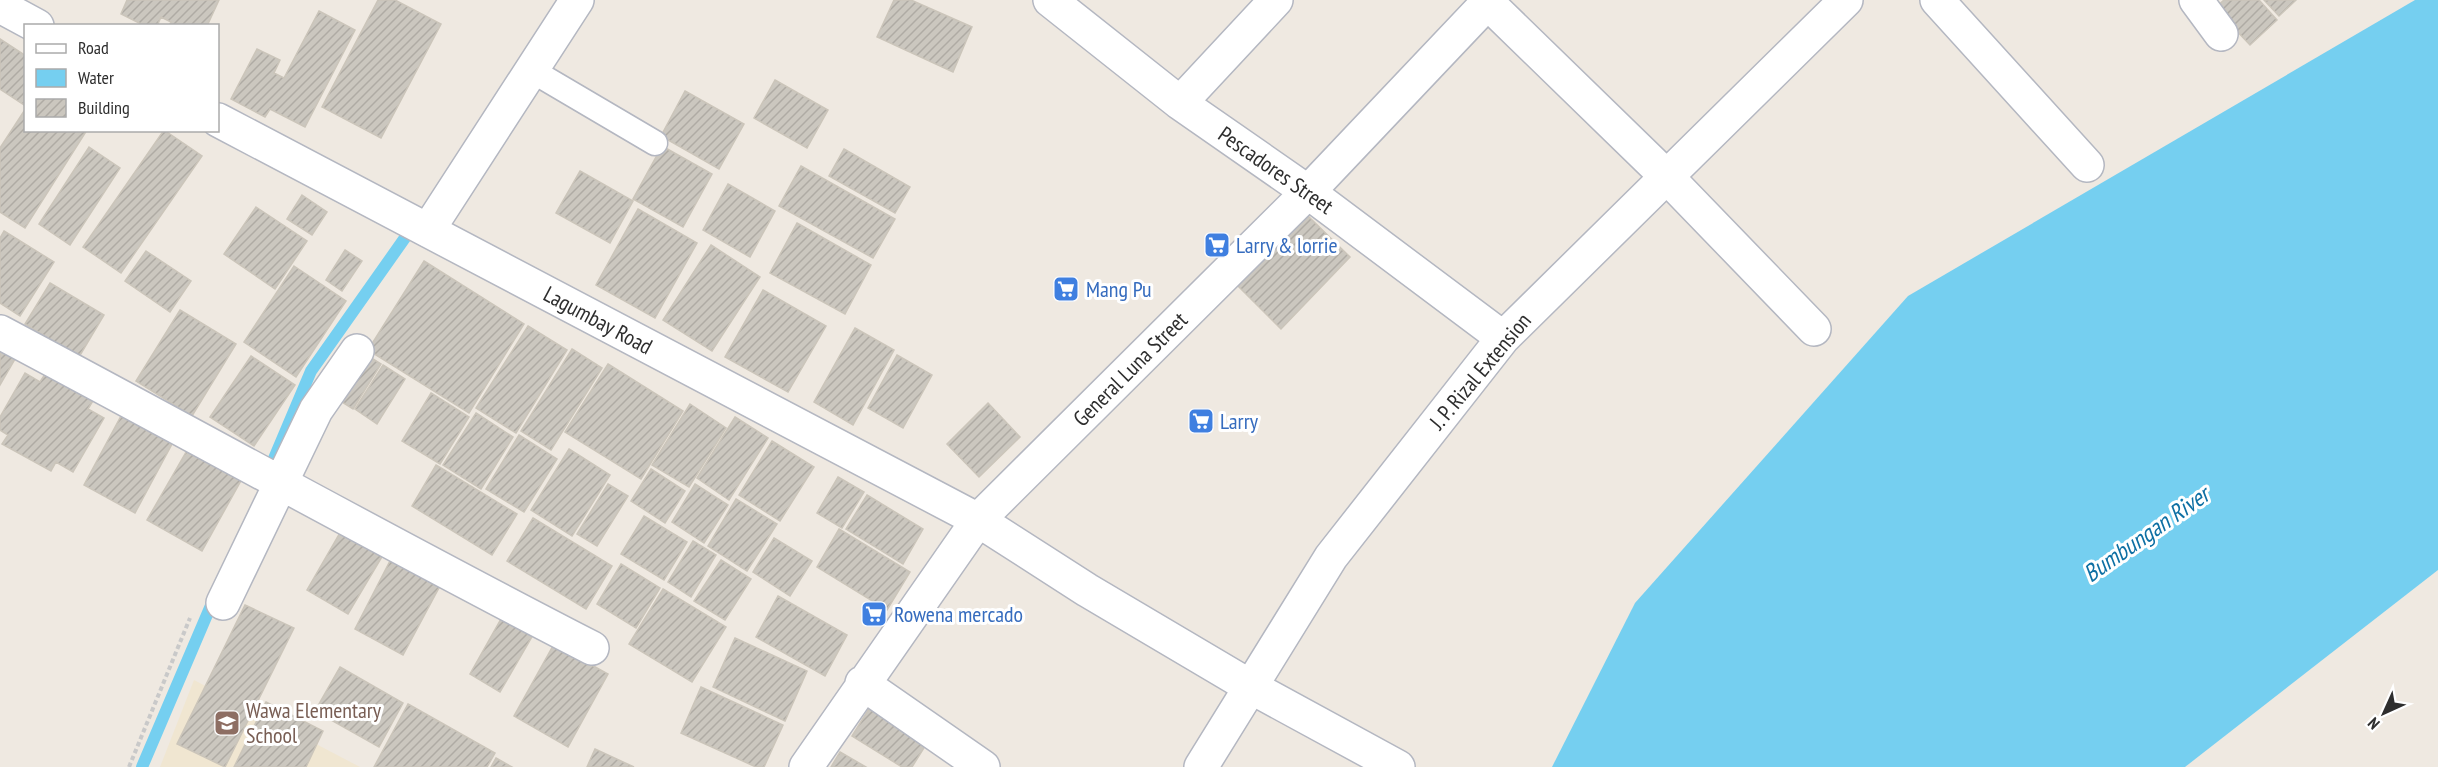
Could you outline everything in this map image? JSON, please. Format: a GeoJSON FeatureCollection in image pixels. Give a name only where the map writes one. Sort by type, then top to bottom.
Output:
{"type":"FeatureCollection","features":[{"type":"Feature","properties":{"kind":"street"},"geometry":{"type":"LineString","coordinates":[[424,229],[577,0]]}},
{"type":"Feature","properties":{"kind":"street","name":"Pescadores Street"},"geometry":{"type":"LineString","coordinates":[[1050,0],[1180,103],[1308,192],[1503,338]]}},
{"type":"Feature","properties":{"kind":"street"},"geometry":{"type":"LineString","coordinates":[[1180,103],[1276,0]]}},
{"type":"Feature","properties":{"kind":"street","name":"J. P. Rizal Extension"},"geometry":{"type":"LineString","coordinates":[[1201,767],[1331,557],[1503,338],[1846,0]]}},
{"type":"Feature","properties":{"kind":"street"},"geometry":{"type":"LineString","coordinates":[[1938,0],[2087,165]]}},
{"type":"Feature","properties":{"kind":"street"},"geometry":{"type":"LineString","coordinates":[[2196,0],[2221,34]]}},
{"type":"Feature","properties":{"kind":"street"},"geometry":{"type":"LineString","coordinates":[[1489,1],[1667,177],[1814,329]]}},
{"type":"Feature","properties":{"kind":"street","name":"General Luna Street"},"geometry":{"type":"LineString","coordinates":[[806,767],[862,683],[978,520],[1308,192],[1489,1]]}},
{"type":"Feature","properties":{"kind":"street"},"geometry":{"type":"LineString","coordinates":[[0,6],[33,24]]}},
{"type":"Feature","properties":{"kind":"street","name":"Lagumbay Road"},"geometry":{"type":"LineString","coordinates":[[219,121],[978,520],[1087,590],[1251,687],[1398,767]]}},
{"type":"Feature","properties":{"kind":"street"},"geometry":{"type":"LineString","coordinates":[[0,332],[271,476],[418,558],[592,648]]}},
{"type":"Feature","properties":{"kind":"street"},"geometry":{"type":"LineString","coordinates":[[223,603],[271,476],[357,351]]}},
{"type":"Feature","properties":{"kind":"street"},"geometry":{"type":"LineString","coordinates":[[862,683],[983,767]]}},
{"type":"Feature","properties":{"kind":"lane"},"geometry":{"type":"LineString","coordinates":[[531,70],[655,143]]}},
{"type":"Feature","properties":{"kind":"shaded area","name":"Wawa Elementary School"},"geometry":{"type":"Polygon","coordinates":[[[194,680],[360,767],[160,767],[194,680]]]}},
{"type":"Feature","properties":{"kind":"water","name":"Bumbungan River"},"geometry":{"type":"Polygon","coordinates":[[[2415,0],[2438,0],[2438,570],[2185,767],[1552,767],[1635,603],[1908,296],[2415,0]]]}},
{"type":"Feature","properties":{"kind":"building"},"geometry":{"type":"Polygon","coordinates":[[[127,0],[219,0],[208,24],[170,24],[171,22],[161,17],[158,24],[141,24],[121,14],[127,0]]]}},
{"type":"Feature","properties":{"kind":"building"},"geometry":{"type":"Polygon","coordinates":[[[378,0],[395,0],[441,24],[381,138],[322,107],[378,0]]]}},
{"type":"Feature","properties":{"kind":"building"},"geometry":{"type":"Polygon","coordinates":[[[894,0],[911,0],[972,27],[953,72],[877,37],[894,0]]]}},
{"type":"Feature","properties":{"kind":"building"},"geometry":{"type":"Polygon","coordinates":[[[2224,0],[2259,0],[2277,20],[2250,45],[2215,8],[2224,0]]]}},
{"type":"Feature","properties":{"kind":"building"},"geometry":{"type":"Polygon","coordinates":[[[2264,0],[2296,0],[2279,16],[2264,0]]]}},
{"type":"Feature","properties":{"kind":"building"},"geometry":{"type":"Polygon","coordinates":[[[319,11],[355,30],[305,127],[270,109],[265,117],[231,99],[257,49],[280,60],[274,73],[284,78],[319,11]]]}},
{"type":"Feature","properties":{"kind":"building"},"geometry":{"type":"Polygon","coordinates":[[[0,39],[24,55],[24,105],[0,89],[0,39]]]}},
{"type":"Feature","properties":{"kind":"building"},"geometry":{"type":"Polygon","coordinates":[[[775,80],[828,110],[807,148],[754,118],[775,80]]]}},
{"type":"Feature","properties":{"kind":"building"},"geometry":{"type":"Polygon","coordinates":[[[685,91],[744,124],[719,169],[661,136],[685,91]]]}},
{"type":"Feature","properties":{"kind":"building"},"geometry":{"type":"Polygon","coordinates":[[[24,111],[24,132],[86,132],[25,228],[0,212],[0,148],[24,111]]]}},
{"type":"Feature","properties":{"kind":"building"},"geometry":{"type":"Polygon","coordinates":[[[163,132],[167,132],[202,156],[121,273],[83,247],[163,132]]]}},
{"type":"Feature","properties":{"kind":"building"},"geometry":{"type":"Polygon","coordinates":[[[662,146],[712,174],[683,227],[633,199],[662,146]]]}},
{"type":"Feature","properties":{"kind":"building"},"geometry":{"type":"Polygon","coordinates":[[[89,147],[120,168],[70,245],[39,224],[89,147]]]}},
{"type":"Feature","properties":{"kind":"building"},"geometry":{"type":"Polygon","coordinates":[[[844,149],[910,187],[895,213],[829,176],[844,149]]]}},
{"type":"Feature","properties":{"kind":"building"},"geometry":{"type":"Polygon","coordinates":[[[801,166],[895,219],[873,258],[779,206],[801,166]]]}},
{"type":"Feature","properties":{"kind":"building"},"geometry":{"type":"Polygon","coordinates":[[[580,171],[633,201],[610,243],[556,213],[580,171]]]}},
{"type":"Feature","properties":{"kind":"building"},"geometry":{"type":"Polygon","coordinates":[[[728,184],[775,211],[750,257],[703,230],[728,184]]]}},
{"type":"Feature","properties":{"kind":"building"},"geometry":{"type":"Polygon","coordinates":[[[302,195],[327,212],[312,235],[287,219],[302,195]]]}},
{"type":"Feature","properties":{"kind":"building"},"geometry":{"type":"Polygon","coordinates":[[[256,207],[307,241],[275,289],[224,254],[256,207]]]}},
{"type":"Feature","properties":{"kind":"building"},"geometry":{"type":"Polygon","coordinates":[[[638,209],[697,243],[655,318],[596,285],[638,209]]]}},
{"type":"Feature","properties":{"kind":"building"},"geometry":{"type":"Polygon","coordinates":[[[1307,215],[1350,257],[1281,329],[1238,286],[1307,215]]]}},
{"type":"Feature","properties":{"kind":"building"},"geometry":{"type":"Polygon","coordinates":[[[797,223],[871,265],[845,314],[770,273],[797,223]]]}},
{"type":"Feature","properties":{"kind":"building"},"geometry":{"type":"Polygon","coordinates":[[[4,231],[54,262],[20,316],[0,303],[0,238],[4,231]]]}},
{"type":"Feature","properties":{"kind":"building"},"geometry":{"type":"Polygon","coordinates":[[[711,245],[760,277],[712,351],[663,320],[711,245]]]}},
{"type":"Feature","properties":{"kind":"building"},"geometry":{"type":"Polygon","coordinates":[[[345,250],[362,261],[342,291],[326,280],[345,250]]]}},
{"type":"Feature","properties":{"kind":"building"},"geometry":{"type":"Polygon","coordinates":[[[146,251],[191,281],[170,312],[125,281],[146,251]]]}},
{"type":"Feature","properties":{"kind":"building"},"geometry":{"type":"Polygon","coordinates":[[[424,261],[524,324],[469,413],[368,350],[424,261]]]}},
{"type":"Feature","properties":{"kind":"building"},"geometry":{"type":"Polygon","coordinates":[[[294,266],[346,301],[296,377],[244,342],[294,266]]]}},
{"type":"Feature","properties":{"kind":"building"},"geometry":{"type":"Polygon","coordinates":[[[50,283],[104,315],[79,357],[25,324],[50,283]]]}},
{"type":"Feature","properties":{"kind":"building"},"geometry":{"type":"Polygon","coordinates":[[[763,290],[826,326],[788,392],[725,357],[763,290]]]}},
{"type":"Feature","properties":{"kind":"building"},"geometry":{"type":"Polygon","coordinates":[[[180,310],[236,344],[192,416],[136,381],[180,310]]]}},
{"type":"Feature","properties":{"kind":"building"},"geometry":{"type":"Polygon","coordinates":[[[528,326],[567,350],[516,433],[476,408],[528,326]]]}},
{"type":"Feature","properties":{"kind":"building"},"geometry":{"type":"Polygon","coordinates":[[[855,328],[894,350],[853,425],[814,402],[855,328]]]}},
{"type":"Feature","properties":{"kind":"building"},"geometry":{"type":"Polygon","coordinates":[[[572,349],[602,368],[551,450],[521,431],[572,349]]]}},
{"type":"Feature","properties":{"kind":"building"},"geometry":{"type":"Polygon","coordinates":[[[0,350],[15,359],[0,385],[0,350]]]}},
{"type":"Feature","properties":{"kind":"building"},"geometry":{"type":"Polygon","coordinates":[[[362,352],[381,364],[353,409],[334,397],[362,352]]]}},
{"type":"Feature","properties":{"kind":"building"},"geometry":{"type":"Polygon","coordinates":[[[897,355],[932,375],[903,428],[868,408],[897,355]]]}},
{"type":"Feature","properties":{"kind":"building"},"geometry":{"type":"Polygon","coordinates":[[[251,356],[295,385],[254,446],[210,417],[251,356]]]}},
{"type":"Feature","properties":{"kind":"building"},"geometry":{"type":"Polygon","coordinates":[[[608,364],[683,411],[641,479],[565,432],[608,364]]]}},
{"type":"Feature","properties":{"kind":"building"},"geometry":{"type":"Polygon","coordinates":[[[383,365],[405,379],[377,424],[355,409],[383,365]]]}},
{"type":"Feature","properties":{"kind":"building"},"geometry":{"type":"Polygon","coordinates":[[[47,371],[94,399],[88,409],[104,418],[73,472],[56,462],[51,471],[2,444],[8,435],[0,430],[0,417],[25,373],[40,382],[47,371]]]}},
{"type":"Feature","properties":{"kind":"building"},"geometry":{"type":"Polygon","coordinates":[[[431,393],[469,417],[440,464],[402,441],[431,393]]]}},
{"type":"Feature","properties":{"kind":"building"},"geometry":{"type":"Polygon","coordinates":[[[988,403],[1020,437],[979,477],[947,444],[988,403]]]}},
{"type":"Feature","properties":{"kind":"building"},"geometry":{"type":"Polygon","coordinates":[[[690,404],[726,428],[689,487],[652,465],[690,404]]]}},
{"type":"Feature","properties":{"kind":"building"},"geometry":{"type":"Polygon","coordinates":[[[476,413],[513,437],[481,489],[443,465],[476,413]]]}},
{"type":"Feature","properties":{"kind":"building"},"geometry":{"type":"Polygon","coordinates":[[[121,416],[172,444],[135,513],[84,485],[121,416]]]}},
{"type":"Feature","properties":{"kind":"building"},"geometry":{"type":"Polygon","coordinates":[[[735,417],[768,438],[729,500],[697,478],[735,417]]]}},
{"type":"Feature","properties":{"kind":"building"},"geometry":{"type":"Polygon","coordinates":[[[519,435],[557,459],[524,512],[486,489],[519,435]]]}},
{"type":"Feature","properties":{"kind":"building"},"geometry":{"type":"Polygon","coordinates":[[[772,441],[814,467],[780,521],[739,495],[772,441]]]}},
{"type":"Feature","properties":{"kind":"building"},"geometry":{"type":"Polygon","coordinates":[[[189,447],[243,477],[202,551],[147,520],[189,447]]]}},
{"type":"Feature","properties":{"kind":"building"},"geometry":{"type":"Polygon","coordinates":[[[569,449],[610,475],[572,536],[531,510],[569,449]]]}},
{"type":"Feature","properties":{"kind":"building"},"geometry":{"type":"Polygon","coordinates":[[[436,465],[517,514],[492,555],[412,506],[436,465]]]}},
{"type":"Feature","properties":{"kind":"building"},"geometry":{"type":"Polygon","coordinates":[[[651,469],[685,491],[665,523],[631,501],[651,469]]]}},
{"type":"Feature","properties":{"kind":"building"},"geometry":{"type":"Polygon","coordinates":[[[838,477],[864,492],[842,528],[817,513],[838,477]]]}},
{"type":"Feature","properties":{"kind":"building"},"geometry":{"type":"Polygon","coordinates":[[[608,484],[628,496],[597,546],[577,534],[608,484]]]}},
{"type":"Feature","properties":{"kind":"building"},"geometry":{"type":"Polygon","coordinates":[[[695,484],[728,505],[704,543],[672,522],[695,484]]]}},
{"type":"Feature","properties":{"kind":"building"},"geometry":{"type":"Polygon","coordinates":[[[867,495],[923,529],[903,564],[846,529],[867,495]]]}},
{"type":"Feature","properties":{"kind":"building"},"geometry":{"type":"Polygon","coordinates":[[[736,499],[777,524],[747,571],[708,546],[736,499]]]}},
{"type":"Feature","properties":{"kind":"building"},"geometry":{"type":"Polygon","coordinates":[[[644,516],[687,542],[664,580],[621,554],[644,516]]]}},
{"type":"Feature","properties":{"kind":"building"},"geometry":{"type":"Polygon","coordinates":[[[533,518],[612,566],[586,609],[507,561],[533,518]]]}},
{"type":"Feature","properties":{"kind":"building"},"geometry":{"type":"Polygon","coordinates":[[[839,529],[910,572],[887,610],[817,567],[839,529]]]}},
{"type":"Feature","properties":{"kind":"building"},"geometry":{"type":"Polygon","coordinates":[[[341,531],[383,555],[348,614],[307,590],[341,531]]]}},
{"type":"Feature","properties":{"kind":"building"},"geometry":{"type":"Polygon","coordinates":[[[774,538],[812,561],[790,596],[753,572],[774,538]]]}},
{"type":"Feature","properties":{"kind":"building"},"geometry":{"type":"Polygon","coordinates":[[[693,541],[716,555],[691,597],[668,582],[693,541]]]}},
{"type":"Feature","properties":{"kind":"building"},"geometry":{"type":"Polygon","coordinates":[[[392,557],[441,584],[403,655],[355,629],[392,557]]]}},
{"type":"Feature","properties":{"kind":"building"},"geometry":{"type":"Polygon","coordinates":[[[721,560],[751,579],[725,620],[694,601],[721,560]]]}},
{"type":"Feature","properties":{"kind":"building"},"geometry":{"type":"Polygon","coordinates":[[[621,564],[660,588],[636,628],[597,604],[621,564]]]}},
{"type":"Feature","properties":{"kind":"building"},"geometry":{"type":"Polygon","coordinates":[[[663,589],[726,627],[692,682],[629,644],[663,589]]]}},
{"type":"Feature","properties":{"kind":"building"},"geometry":{"type":"Polygon","coordinates":[[[778,596],[847,635],[825,676],[756,637],[778,596]]]}},
{"type":"Feature","properties":{"kind":"building"},"geometry":{"type":"Polygon","coordinates":[[[245,605],[294,628],[225,767],[177,744],[245,605]]]}},
{"type":"Feature","properties":{"kind":"building"},"geometry":{"type":"Polygon","coordinates":[[[506,610],[537,628],[500,692],[470,674],[506,610]]]}},
{"type":"Feature","properties":{"kind":"building"},"geometry":{"type":"Polygon","coordinates":[[[735,638],[807,671],[785,721],[713,687],[735,638]]]}},
{"type":"Feature","properties":{"kind":"building"},"geometry":{"type":"Polygon","coordinates":[[[554,644],[608,674],[568,747],[514,716],[554,644]]]}},
{"type":"Feature","properties":{"kind":"building"},"geometry":{"type":"Polygon","coordinates":[[[340,667],[403,703],[379,747],[315,711],[340,667]]]}},
{"type":"Feature","properties":{"kind":"building"},"geometry":{"type":"Polygon","coordinates":[[[701,687],[783,725],[764,767],[756,767],[681,733],[701,687]]]}},
{"type":"Feature","properties":{"kind":"building"},"geometry":{"type":"Polygon","coordinates":[[[875,699],[932,735],[912,767],[902,767],[852,736],[875,699]]]}},
{"type":"Feature","properties":{"kind":"building"},"geometry":{"type":"Polygon","coordinates":[[[266,702],[323,731],[306,767],[234,767],[266,702]]]}},
{"type":"Feature","properties":{"kind":"building"},"geometry":{"type":"Polygon","coordinates":[[[408,704],[495,753],[487,767],[374,767],[408,704]]]}},
{"type":"Feature","properties":{"kind":"building"},"geometry":{"type":"Polygon","coordinates":[[[595,749],[634,767],[587,767],[595,749]]]}},
{"type":"Feature","properties":{"kind":"building"},"geometry":{"type":"Polygon","coordinates":[[[840,752],[866,767],[831,767],[840,752]]]}},
{"type":"Feature","properties":{"kind":"building"},"geometry":{"type":"Polygon","coordinates":[[[496,758],[512,767],[491,767],[496,758]]]}},
{"type":"Feature","properties":{"kind":"waterway"},"geometry":{"type":"LineString","coordinates":[[267,475],[311,371],[414,225]]}},
{"type":"Feature","properties":{"kind":"waterway"},"geometry":{"type":"LineString","coordinates":[[142,767],[215,596]]}},
{"type":"Feature","properties":{"kind":"place","name":"Larry & lorrie"},"geometry":{"type":"Point","coordinates":[1217,245]}},
{"type":"Feature","properties":{"kind":"place","name":"Mang Pu"},"geometry":{"type":"Point","coordinates":[1066,289]}},
{"type":"Feature","properties":{"kind":"place","name":"Larry"},"geometry":{"type":"Point","coordinates":[1201,421]}},
{"type":"Feature","properties":{"kind":"place","name":"Rowena mercado"},"geometry":{"type":"Point","coordinates":[874,614]}},
{"type":"Feature","properties":{"kind":"place","name":"Wawa Elementary School"},"geometry":{"type":"Point","coordinates":[227,723]}}]}
